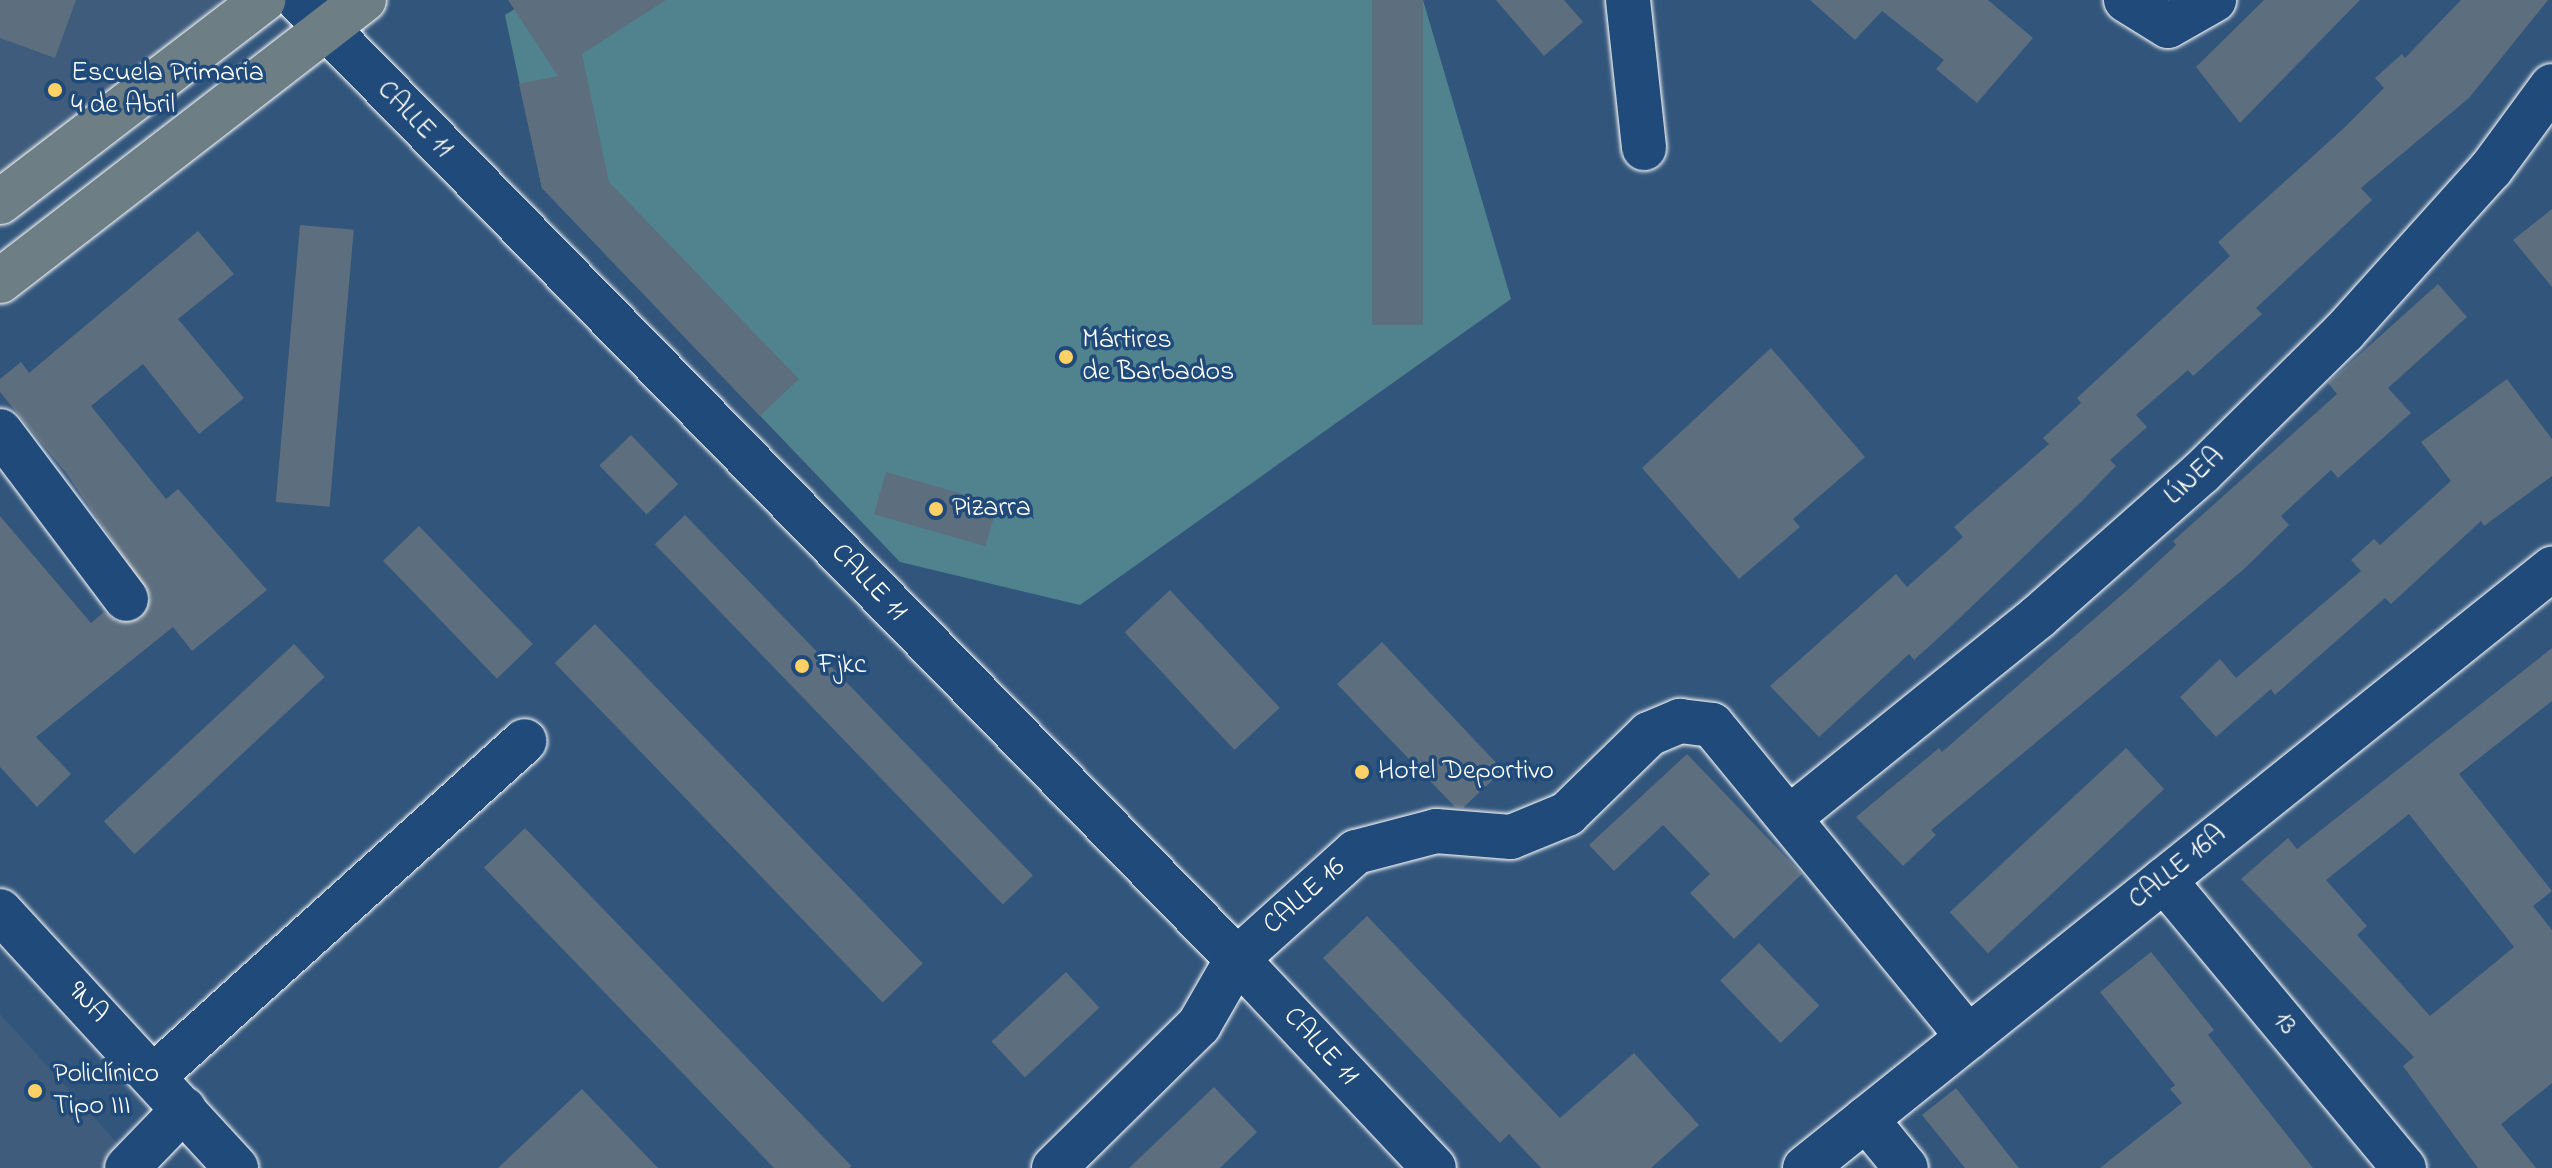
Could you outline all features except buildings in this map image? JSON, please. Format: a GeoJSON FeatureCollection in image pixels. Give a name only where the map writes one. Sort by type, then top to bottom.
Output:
{"type":"FeatureCollection","features":[{"type":"Feature","properties":{"kind":"main road"},"geometry":{"type":"LineString","coordinates":[[0,202],[263,0]]}},
{"type":"Feature","properties":{"kind":"main road"},"geometry":{"type":"LineString","coordinates":[[0,281],[312,15],[364,0]]}},
{"type":"Feature","properties":{"kind":"street"},"geometry":{"type":"LineString","coordinates":[[1628,0],[1644,148]]}},
{"type":"Feature","properties":{"kind":"street"},"geometry":{"type":"LineString","coordinates":[[2126,0],[2168,26],[2214,0]]}},
{"type":"Feature","properties":{"kind":"street","name":"CALLE 11"},"geometry":{"type":"LineString","coordinates":[[312,15],[1237,959],[1434,1168]]}},
{"type":"Feature","properties":{"kind":"street","name":"LÍNEA"},"geometry":{"type":"LineString","coordinates":[[1789,818],[2038,617],[2201,473],[2375,298],[2491,169],[2552,86]]}},
{"type":"Feature","properties":{"kind":"street"},"geometry":{"type":"LineString","coordinates":[[0,431],[126,599]]}},
{"type":"Feature","properties":{"kind":"street","name":"CALLE 16A"},"geometry":{"type":"LineString","coordinates":[[1805,1168],[2552,569]]}},
{"type":"Feature","properties":{"kind":"street","name":"CALLE 16"},"geometry":{"type":"LineString","coordinates":[[1054,1168],[1199,1025],[1237,959],[1356,852],[1436,831],[1511,837],[1567,814],[1649,734],[1680,721],[1712,725],[1789,818]]}},
{"type":"Feature","properties":{"kind":"street"},"geometry":{"type":"LineString","coordinates":[[155,1075],[525,741]]}},
{"type":"Feature","properties":{"kind":"street"},"geometry":{"type":"LineString","coordinates":[[1789,818],[1968,1037]]}},
{"type":"Feature","properties":{"kind":"street","name":"13"},"geometry":{"type":"LineString","coordinates":[[2164,880],[2404,1168]]}},
{"type":"Feature","properties":{"kind":"street","name":"9NA"},"geometry":{"type":"LineString","coordinates":[[0,911],[155,1075],[236,1168]]}},
{"type":"Feature","properties":{"kind":"street"},"geometry":{"type":"LineString","coordinates":[[127,1168],[184,1109]]}},
{"type":"Feature","properties":{"kind":"street"},"geometry":{"type":"LineString","coordinates":[[1866,1119],[1906,1168]]}},
{"type":"Feature","properties":{"kind":"shaded area","name":"Escuela Primaria 4 de Abril"},"geometry":{"type":"Polygon","coordinates":[[[0,0],[217,0],[220,3],[0,176],[0,0]]]}},
{"type":"Feature","properties":{"kind":"shaded area","name":"Policlínico Tipo III"},"geometry":{"type":"Polygon","coordinates":[[[0,1014],[139,1167],[139,1168],[0,1168],[0,1014]]]}},
{"type":"Feature","properties":{"kind":"green space","name":"Mártires de Barbados"},"geometry":{"type":"Polygon","coordinates":[[[529,0],[1423,0],[1511,299],[1080,605],[900,562],[542,188],[505,15],[529,0]]]}},
{"type":"Feature","properties":{"kind":"place","name":"Escuela Primaria 4 de Abril"},"geometry":{"type":"Point","coordinates":[55,90]}},
{"type":"Feature","properties":{"kind":"place","name":"Mártires de Barbados"},"geometry":{"type":"Point","coordinates":[1066,357]}},
{"type":"Feature","properties":{"kind":"place","name":"Pizarra"},"geometry":{"type":"Point","coordinates":[936,509]}},
{"type":"Feature","properties":{"kind":"place","name":"Fjkc"},"geometry":{"type":"Point","coordinates":[802,666]}},
{"type":"Feature","properties":{"kind":"place","name":"Hotel Deportivo"},"geometry":{"type":"Point","coordinates":[1362,772]}},
{"type":"Feature","properties":{"kind":"place","name":"Policlínico Tipo III"},"geometry":{"type":"Point","coordinates":[35,1091]}}]}
